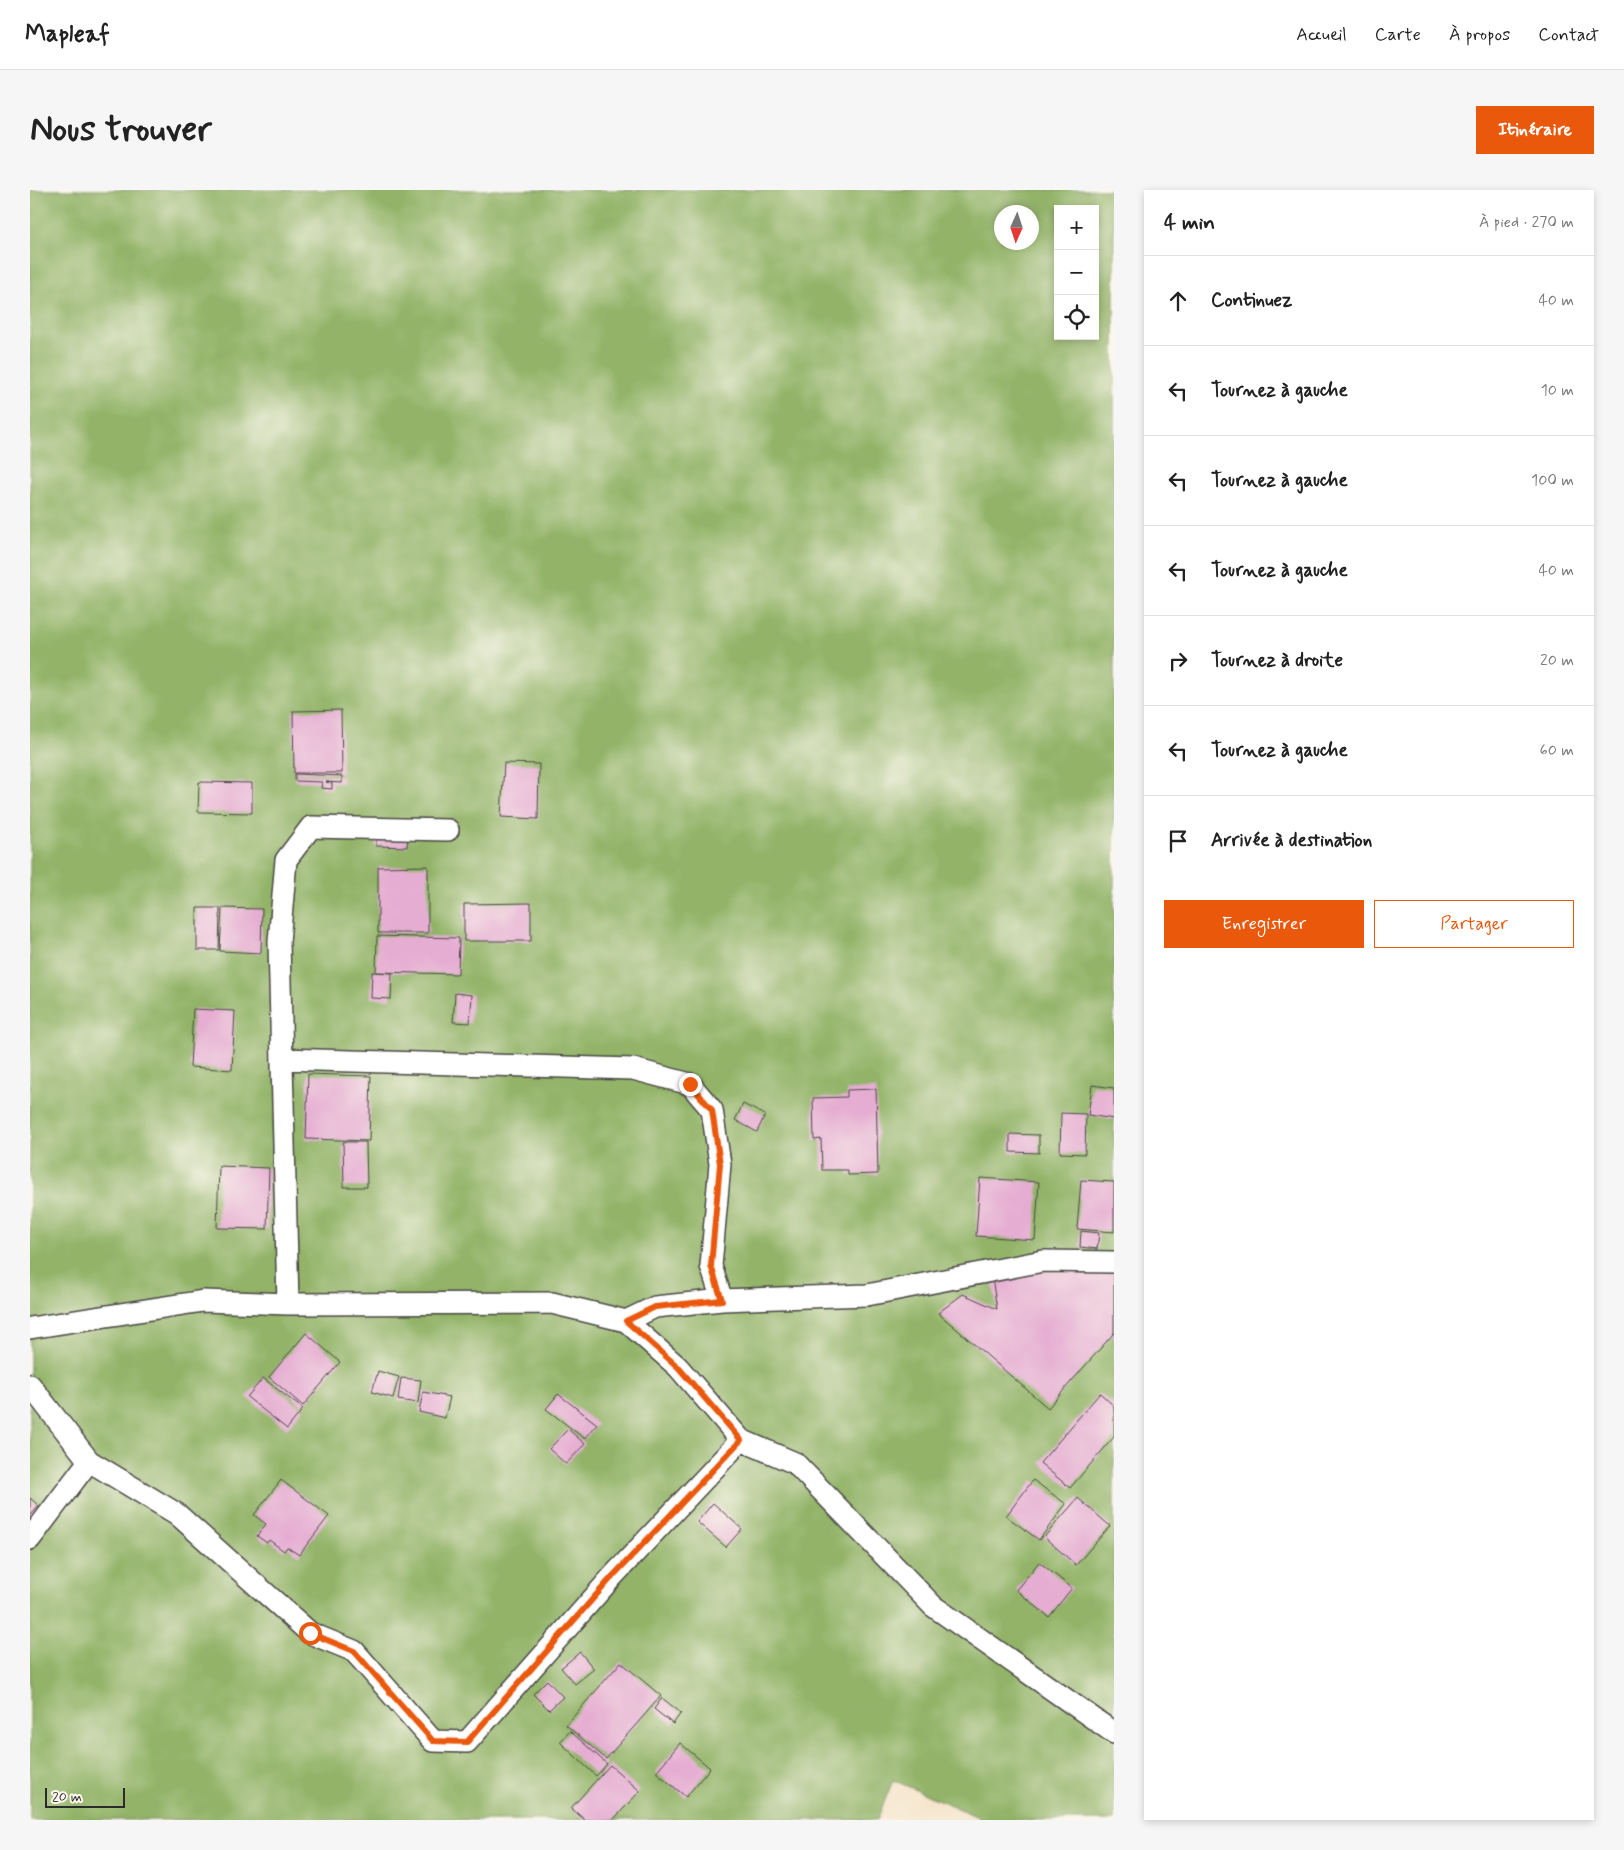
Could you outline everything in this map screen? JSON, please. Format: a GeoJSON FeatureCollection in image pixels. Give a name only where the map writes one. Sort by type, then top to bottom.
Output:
{"type":"FeatureCollection","features":[{"type":"Feature","properties":{"kind":"street"},"geometry":{"type":"LineString","coordinates":[[288,1304],[279,942],[286,860],[311,828],[448,830]]}},
{"type":"Feature","properties":{"kind":"street"},"geometry":{"type":"LineString","coordinates":[[282,1059],[633,1069],[690,1084],[712,1110],[720,1164],[711,1266],[722,1300]]}},
{"type":"Feature","properties":{"kind":"street"},"geometry":{"type":"LineString","coordinates":[[626,1321],[655,1307],[722,1300],[867,1294],[1044,1261],[1114,1262]]}},
{"type":"Feature","properties":{"kind":"street"},"geometry":{"type":"LineString","coordinates":[[30,1328],[202,1301],[288,1304],[552,1303],[626,1321],[678,1367],[741,1440],[795,1463],[932,1606],[1114,1733]]}},
{"type":"Feature","properties":{"kind":"street"},"geometry":{"type":"LineString","coordinates":[[30,1385],[89,1461],[177,1514],[310,1633],[354,1651],[433,1741],[467,1742],[612,1577],[741,1440]]}},
{"type":"Feature","properties":{"kind":"street"},"geometry":{"type":"LineString","coordinates":[[30,1539],[89,1461]]}},
{"type":"Feature","properties":{"kind":"green space"},"geometry":{"type":"Polygon","coordinates":[[[30,190],[1114,190],[1114,1820],[985,1820],[893,1780],[877,1820],[30,1820],[30,190]]]}},
{"type":"Feature","properties":{"kind":"building"},"geometry":{"type":"Polygon","coordinates":[[[341,710],[342,773],[294,773],[293,711],[341,710]]]}},
{"type":"Feature","properties":{"kind":"building"},"geometry":{"type":"Polygon","coordinates":[[[504,763],[539,764],[538,819],[501,817],[504,763]]]}},
{"type":"Feature","properties":{"kind":"building"},"geometry":{"type":"Polygon","coordinates":[[[295,774],[342,776],[342,783],[326,782],[332,783],[332,789],[321,788],[322,782],[295,781],[295,774]]]}},
{"type":"Feature","properties":{"kind":"building"},"geometry":{"type":"Polygon","coordinates":[[[199,782],[252,783],[252,813],[198,812],[199,782]]]}},
{"type":"Feature","properties":{"kind":"building"},"geometry":{"type":"Polygon","coordinates":[[[376,831],[408,833],[407,847],[376,846],[376,831]]]}},
{"type":"Feature","properties":{"kind":"building"},"geometry":{"type":"Polygon","coordinates":[[[428,866],[428,933],[378,933],[378,867],[428,866]]]}},
{"type":"Feature","properties":{"kind":"building"},"geometry":{"type":"Polygon","coordinates":[[[531,903],[531,941],[464,941],[464,904],[531,903]]]}},
{"type":"Feature","properties":{"kind":"building"},"geometry":{"type":"Polygon","coordinates":[[[197,908],[220,908],[219,950],[197,950],[197,908]]]}},
{"type":"Feature","properties":{"kind":"building"},"geometry":{"type":"Polygon","coordinates":[[[222,908],[262,909],[261,953],[220,951],[222,908]]]}},
{"type":"Feature","properties":{"kind":"building"},"geometry":{"type":"Polygon","coordinates":[[[377,936],[459,938],[458,974],[376,972],[377,936]]]}},
{"type":"Feature","properties":{"kind":"building"},"geometry":{"type":"Polygon","coordinates":[[[372,972],[392,973],[391,999],[371,998],[372,972]]]}},
{"type":"Feature","properties":{"kind":"building"},"geometry":{"type":"Polygon","coordinates":[[[455,993],[472,995],[470,1023],[453,1022],[455,993]]]}},
{"type":"Feature","properties":{"kind":"building"},"geometry":{"type":"Polygon","coordinates":[[[193,1009],[235,1011],[232,1070],[190,1067],[193,1009]]]}},
{"type":"Feature","properties":{"kind":"building"},"geometry":{"type":"Polygon","coordinates":[[[308,1074],[371,1076],[369,1141],[306,1139],[308,1074]]]}},
{"type":"Feature","properties":{"kind":"building"},"geometry":{"type":"Polygon","coordinates":[[[1092,1085],[1114,1088],[1114,1119],[1088,1115],[1092,1085]]]}},
{"type":"Feature","properties":{"kind":"building"},"geometry":{"type":"Polygon","coordinates":[[[876,1089],[878,1174],[848,1175],[848,1170],[822,1170],[821,1139],[814,1140],[813,1098],[847,1097],[847,1090],[876,1089]]]}},
{"type":"Feature","properties":{"kind":"building"},"geometry":{"type":"Polygon","coordinates":[[[743,1104],[765,1115],[757,1132],[735,1120],[743,1104]]]}},
{"type":"Feature","properties":{"kind":"building"},"geometry":{"type":"Polygon","coordinates":[[[1061,1113],[1086,1114],[1085,1154],[1060,1153],[1061,1113]]]}},
{"type":"Feature","properties":{"kind":"building"},"geometry":{"type":"Polygon","coordinates":[[[1010,1134],[1039,1135],[1039,1153],[1010,1152],[1010,1134]]]}},
{"type":"Feature","properties":{"kind":"building"},"geometry":{"type":"Polygon","coordinates":[[[343,1142],[366,1142],[367,1187],[344,1187],[343,1142]]]}},
{"type":"Feature","properties":{"kind":"building"},"geometry":{"type":"Polygon","coordinates":[[[219,1166],[269,1168],[267,1229],[217,1228],[219,1166]]]}},
{"type":"Feature","properties":{"kind":"building"},"geometry":{"type":"Polygon","coordinates":[[[980,1178],[1039,1182],[1035,1240],[976,1236],[980,1178]]]}},
{"type":"Feature","properties":{"kind":"building"},"geometry":{"type":"Polygon","coordinates":[[[1081,1180],[1114,1182],[1114,1232],[1077,1229],[1081,1180]]]}},
{"type":"Feature","properties":{"kind":"building"},"geometry":{"type":"Polygon","coordinates":[[[1081,1231],[1099,1233],[1097,1249],[1080,1247],[1081,1231]]]}},
{"type":"Feature","properties":{"kind":"building"},"geometry":{"type":"Polygon","coordinates":[[[1114,1262],[1114,1333],[1048,1408],[938,1313],[963,1294],[997,1309],[992,1278],[1114,1262]]]}},
{"type":"Feature","properties":{"kind":"building"},"geometry":{"type":"Polygon","coordinates":[[[306,1333],[340,1362],[303,1406],[269,1377],[306,1333]]]}},
{"type":"Feature","properties":{"kind":"building"},"geometry":{"type":"Polygon","coordinates":[[[378,1371],[399,1377],[393,1398],[372,1392],[378,1371]]]}},
{"type":"Feature","properties":{"kind":"building"},"geometry":{"type":"Polygon","coordinates":[[[263,1378],[303,1409],[287,1429],[247,1397],[263,1378]]]}},
{"type":"Feature","properties":{"kind":"building"},"geometry":{"type":"Polygon","coordinates":[[[401,1378],[421,1380],[418,1403],[398,1400],[401,1378]]]}},
{"type":"Feature","properties":{"kind":"building"},"geometry":{"type":"Polygon","coordinates":[[[423,1392],[450,1397],[445,1418],[419,1412],[423,1392]]]}},
{"type":"Feature","properties":{"kind":"building"},"geometry":{"type":"Polygon","coordinates":[[[1100,1393],[1114,1406],[1114,1437],[1070,1488],[1040,1463],[1100,1393]]]}},
{"type":"Feature","properties":{"kind":"building"},"geometry":{"type":"Polygon","coordinates":[[[558,1394],[597,1424],[585,1439],[546,1409],[558,1394]]]}},
{"type":"Feature","properties":{"kind":"building"},"geometry":{"type":"Polygon","coordinates":[[[568,1429],[585,1444],[566,1464],[549,1449],[568,1429]]]}},
{"type":"Feature","properties":{"kind":"building"},"geometry":{"type":"Polygon","coordinates":[[[281,1480],[329,1516],[299,1555],[287,1547],[284,1551],[269,1540],[267,1543],[257,1536],[266,1524],[254,1515],[281,1480]]]}},
{"type":"Feature","properties":{"kind":"building"},"geometry":{"type":"Polygon","coordinates":[[[1033,1480],[1066,1504],[1039,1540],[1006,1516],[1033,1480]]]}},
{"type":"Feature","properties":{"kind":"building"},"geometry":{"type":"Polygon","coordinates":[[[30,1498],[39,1506],[30,1516],[30,1498]]]}},
{"type":"Feature","properties":{"kind":"building"},"geometry":{"type":"Polygon","coordinates":[[[1078,1498],[1110,1526],[1076,1565],[1044,1537],[1078,1498]]]}},
{"type":"Feature","properties":{"kind":"building"},"geometry":{"type":"Polygon","coordinates":[[[713,1503],[742,1529],[726,1547],[697,1522],[713,1503]]]}},
{"type":"Feature","properties":{"kind":"building"},"geometry":{"type":"Polygon","coordinates":[[[1039,1562],[1072,1588],[1049,1617],[1016,1590],[1039,1562]]]}},
{"type":"Feature","properties":{"kind":"building"},"geometry":{"type":"Polygon","coordinates":[[[580,1652],[594,1669],[575,1684],[561,1668],[580,1652]]]}},
{"type":"Feature","properties":{"kind":"building"},"geometry":{"type":"Polygon","coordinates":[[[621,1662],[661,1696],[606,1759],[566,1725],[621,1662]]]}},
{"type":"Feature","properties":{"kind":"building"},"geometry":{"type":"Polygon","coordinates":[[[547,1680],[563,1697],[549,1710],[533,1694],[547,1680]]]}},
{"type":"Feature","properties":{"kind":"building"},"geometry":{"type":"Polygon","coordinates":[[[662,1698],[681,1713],[673,1724],[654,1709],[662,1698]]]}},
{"type":"Feature","properties":{"kind":"building"},"geometry":{"type":"Polygon","coordinates":[[[570,1731],[607,1764],[596,1776],[560,1742],[570,1731]]]}},
{"type":"Feature","properties":{"kind":"building"},"geometry":{"type":"Polygon","coordinates":[[[680,1743],[710,1768],[686,1797],[656,1772],[680,1743]]]}},
{"type":"Feature","properties":{"kind":"building"},"geometry":{"type":"Polygon","coordinates":[[[610,1765],[640,1791],[613,1820],[585,1820],[571,1808],[610,1765]]]}},
{"type":"Feature","properties":{"kind":"route"},"geometry":{"type":"LineString","coordinates":[[310,1633],[354,1651],[433,1741],[467,1742],[612,1577],[741,1440],[678,1367],[626,1321],[655,1307],[722,1300],[711,1266],[720,1164],[712,1110],[690,1084]]}}]}
